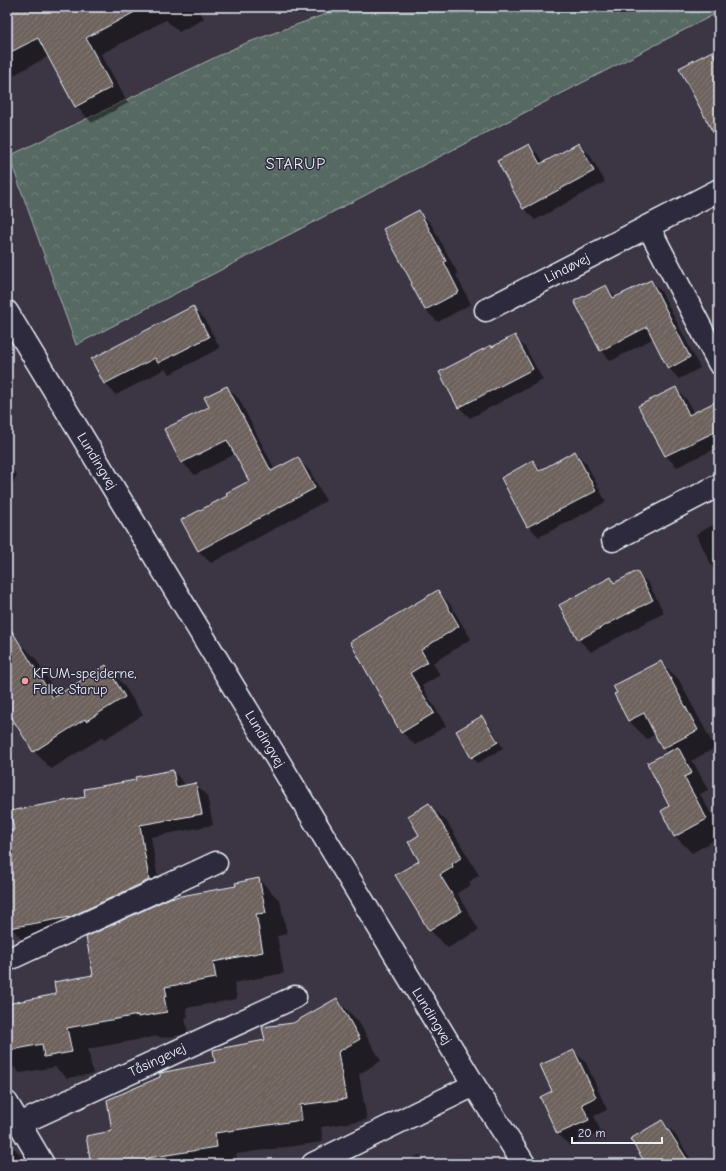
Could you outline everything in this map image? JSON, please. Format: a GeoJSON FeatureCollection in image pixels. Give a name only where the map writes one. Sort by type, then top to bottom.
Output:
{"type":"FeatureCollection","features":[{"type":"Feature","properties":{"kind":"street","name":"Lindøvej"},"geometry":{"type":"LineString","coordinates":[[486,310],[719,190]]}},
{"type":"Feature","properties":{"kind":"street"},"geometry":{"type":"LineString","coordinates":[[648,226],[719,364]]}},
{"type":"Feature","properties":{"kind":"street","name":"Lundingvej"},"geometry":{"type":"LineString","coordinates":[[7,312],[474,1085],[524,1164]]}},
{"type":"Feature","properties":{"kind":"street"},"geometry":{"type":"LineString","coordinates":[[613,540],[719,485]]}},
{"type":"Feature","properties":{"kind":"street"},"geometry":{"type":"LineString","coordinates":[[7,960],[216,863]]}},
{"type":"Feature","properties":{"kind":"street","name":"Tåsingevej"},"geometry":{"type":"LineString","coordinates":[[19,1124],[295,997]]}},
{"type":"Feature","properties":{"kind":"street"},"geometry":{"type":"LineString","coordinates":[[313,1164],[474,1085]]}},
{"type":"Feature","properties":{"kind":"street"},"geometry":{"type":"LineString","coordinates":[[7,1103],[43,1164]]}},
{"type":"Feature","properties":{"kind":"green space"},"geometry":{"type":"Polygon","coordinates":[[[345,7],[719,7],[719,12],[76,345],[9,156],[241,45],[345,7]]]}},
{"type":"Feature","properties":{"kind":"building"},"geometry":{"type":"Polygon","coordinates":[[[7,7],[144,7],[86,38],[112,87],[75,107],[38,38],[7,54],[7,7]]]}},
{"type":"Feature","properties":{"kind":"building"},"geometry":{"type":"Polygon","coordinates":[[[712,51],[719,65],[719,144],[679,68],[712,51]]]}},
{"type":"Feature","properties":{"kind":"building"},"geometry":{"type":"Polygon","coordinates":[[[579,143],[594,171],[523,209],[497,161],[529,144],[540,164],[579,143]]]}},
{"type":"Feature","properties":{"kind":"building"},"geometry":{"type":"Polygon","coordinates":[[[419,210],[446,261],[444,262],[459,292],[425,310],[383,229],[419,210]]]}},
{"type":"Feature","properties":{"kind":"building"},"geometry":{"type":"Polygon","coordinates":[[[651,280],[690,357],[668,369],[647,327],[600,351],[574,301],[606,285],[613,298],[651,280]]]}},
{"type":"Feature","properties":{"kind":"building"},"geometry":{"type":"Polygon","coordinates":[[[193,306],[209,337],[158,363],[155,358],[104,384],[91,359],[193,306]]]}},
{"type":"Feature","properties":{"kind":"building"},"geometry":{"type":"Polygon","coordinates":[[[515,335],[533,369],[458,408],[439,372],[491,345],[492,347],[515,335]]]}},
{"type":"Feature","properties":{"kind":"building"},"geometry":{"type":"Polygon","coordinates":[[[227,386],[271,471],[298,457],[315,488],[198,551],[181,520],[227,496],[226,493],[249,481],[227,440],[181,463],[164,429],[209,407],[204,397],[227,386]]]}},
{"type":"Feature","properties":{"kind":"building"},"geometry":{"type":"Polygon","coordinates":[[[676,387],[689,415],[719,400],[719,430],[665,456],[638,406],[676,387]]]}},
{"type":"Feature","properties":{"kind":"building"},"geometry":{"type":"Polygon","coordinates":[[[575,451],[596,491],[527,527],[501,478],[533,460],[539,471],[575,451]]]}},
{"type":"Feature","properties":{"kind":"building"},"geometry":{"type":"Polygon","coordinates":[[[637,571],[653,600],[578,640],[559,605],[611,577],[614,583],[637,571]]]}},
{"type":"Feature","properties":{"kind":"building"},"geometry":{"type":"Polygon","coordinates":[[[438,590],[459,626],[421,650],[428,662],[410,673],[434,713],[401,733],[350,642],[438,590]]]}},
{"type":"Feature","properties":{"kind":"building","name":"KFUM-spejderne, Falke Starup"},"geometry":{"type":"Polygon","coordinates":[[[7,623],[53,698],[106,665],[125,697],[86,721],[85,719],[33,752],[7,710],[7,623]]]}},
{"type":"Feature","properties":{"kind":"building"},"geometry":{"type":"Polygon","coordinates":[[[661,661],[698,730],[662,749],[644,713],[628,721],[614,694],[617,693],[613,686],[661,661]]]}},
{"type":"Feature","properties":{"kind":"building"},"geometry":{"type":"Polygon","coordinates":[[[482,716],[498,742],[471,758],[456,731],[482,716]]]}},
{"type":"Feature","properties":{"kind":"building"},"geometry":{"type":"Polygon","coordinates":[[[678,747],[692,773],[684,777],[707,819],[674,837],[661,811],[669,806],[647,763],[678,747]]]}},
{"type":"Feature","properties":{"kind":"building"},"geometry":{"type":"Polygon","coordinates":[[[173,770],[176,787],[196,783],[202,814],[140,825],[149,880],[70,917],[9,928],[7,914],[7,831],[14,830],[10,811],[85,797],[84,789],[136,780],[135,777],[173,770]]]}},
{"type":"Feature","properties":{"kind":"building"},"geometry":{"type":"Polygon","coordinates":[[[429,803],[462,857],[452,864],[453,867],[440,875],[462,911],[429,931],[395,875],[419,861],[408,842],[419,835],[408,816],[429,803]]]}},
{"type":"Feature","properties":{"kind":"building"},"geometry":{"type":"Polygon","coordinates":[[[259,878],[266,913],[256,914],[263,952],[213,962],[216,978],[165,987],[167,996],[164,997],[167,1012],[138,1017],[138,1015],[67,1028],[72,1052],[44,1057],[42,1044],[7,1051],[7,1004],[56,994],[54,982],[93,975],[86,937],[170,898],[236,886],[235,883],[259,878]]]}},
{"type":"Feature","properties":{"kind":"building"},"geometry":{"type":"Polygon","coordinates":[[[337,998],[360,1039],[338,1052],[346,1099],[300,1105],[302,1120],[215,1133],[217,1147],[148,1158],[149,1164],[91,1164],[86,1136],[112,1131],[107,1100],[160,1077],[160,1073],[215,1062],[213,1050],[265,1040],[262,1027],[293,1023],[337,998]]]}},
{"type":"Feature","properties":{"kind":"building"},"geometry":{"type":"Polygon","coordinates":[[[574,1050],[596,1097],[582,1104],[589,1120],[557,1134],[540,1097],[552,1091],[540,1065],[574,1050]]]}},
{"type":"Feature","properties":{"kind":"building"},"geometry":{"type":"Polygon","coordinates":[[[662,1120],[690,1164],[646,1164],[630,1139],[662,1120]]]}},
{"type":"Feature","properties":{"kind":"place","name":"KFUM-spejderne, Falke Starup"},"geometry":{"type":"Point","coordinates":[25,681]}},
{"type":"Feature","properties":{"kind":"district","name":"STARUP"},"geometry":{"type":"Point","coordinates":[296,164]}}]}
